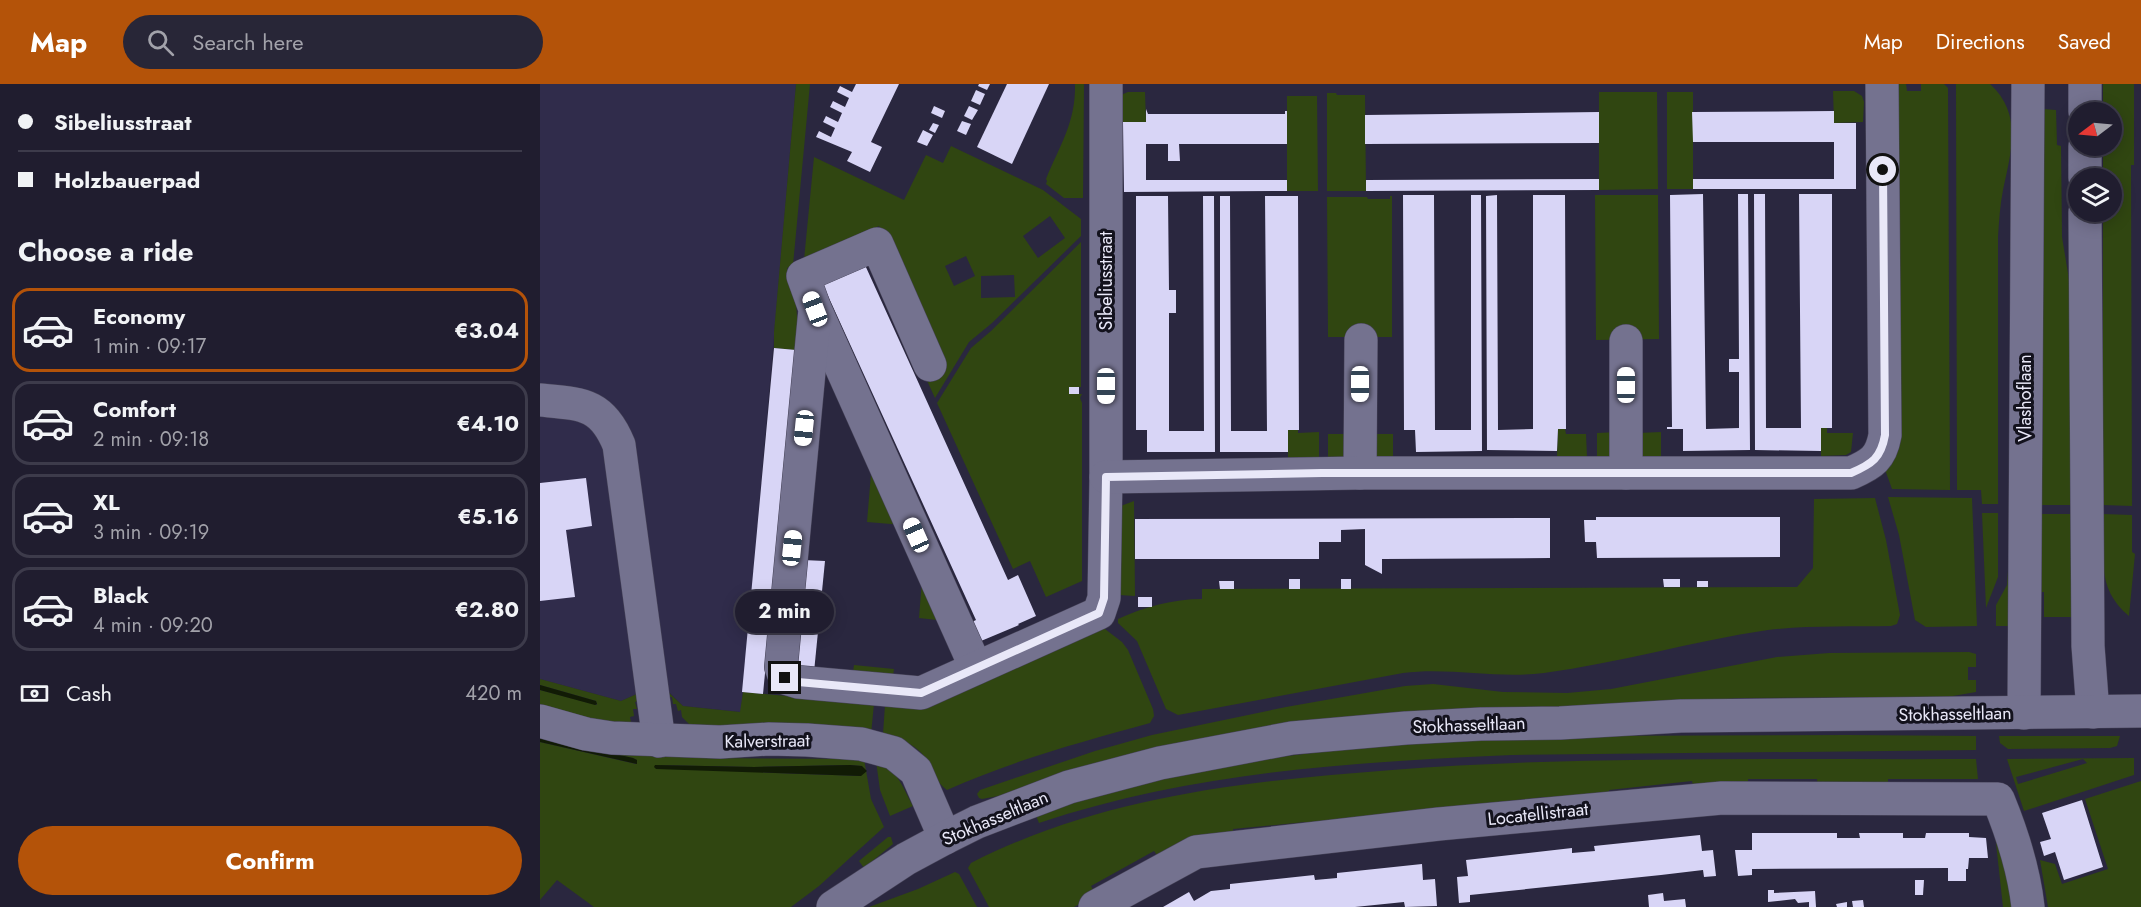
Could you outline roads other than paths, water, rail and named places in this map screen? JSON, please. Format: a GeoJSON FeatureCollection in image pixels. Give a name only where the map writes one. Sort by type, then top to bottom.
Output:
{"type":"FeatureCollection","features":[{"type":"Feature","properties":{"kind":"street","name":"Sibeliusstraat"},"geometry":{"type":"LineString","coordinates":[[976,668],[1099,613],[1104,598],[1106,84]]}},
{"type":"Feature","properties":{"kind":"street"},"geometry":{"type":"LineString","coordinates":[[1106,477],[1360,473],[1851,473],[1867,466],[1882,449],[1885,435],[1882,84]]}},
{"type":"Feature","properties":{"kind":"street","name":"Vlashoflaan"},"geometry":{"type":"LineString","coordinates":[[2024,713],[2028,84]]}},
{"type":"Feature","properties":{"kind":"street"},"geometry":{"type":"LineString","coordinates":[[2085,84],[2085,102]]}},
{"type":"Feature","properties":{"kind":"street"},"geometry":{"type":"LineString","coordinates":[[2085,222],[2088,637],[2093,712]]}},
{"type":"Feature","properties":{"kind":"street"},"geometry":{"type":"LineString","coordinates":[[815,309],[781,667],[785,678],[798,682],[921,693],[976,668],[815,309],[803,276],[877,244],[930,365]]}},
{"type":"Feature","properties":{"kind":"street"},"geometry":{"type":"LineString","coordinates":[[1360,473],[1361,340]]}},
{"type":"Feature","properties":{"kind":"street"},"geometry":{"type":"LineString","coordinates":[[1626,341],[1626,473]]}},
{"type":"Feature","properties":{"kind":"street"},"geometry":{"type":"LineString","coordinates":[[540,400],[584,406],[601,415],[611,426],[620,446],[659,741]]}},
{"type":"Feature","properties":{"kind":"street","name":"Stokhasseltlaan"},"geometry":{"type":"LineString","coordinates":[[833,907],[906,859],[977,822],[1080,784],[1160,763],[1292,738],[1406,728],[1681,716],[2141,711]]}},
{"type":"Feature","properties":{"kind":"street","name":"Kalverstraat"},"geometry":{"type":"LineString","coordinates":[[540,721],[586,734],[612,738],[720,742],[769,739],[807,740],[861,744],[894,753],[916,771],[945,838]]}},
{"type":"Feature","properties":{"kind":"street","name":"Locatellistraat"},"geometry":{"type":"LineString","coordinates":[[1095,907],[1196,852],[1439,824],[1722,798],[1998,799],[2009,826],[2026,887],[2028,907]]}}]}
